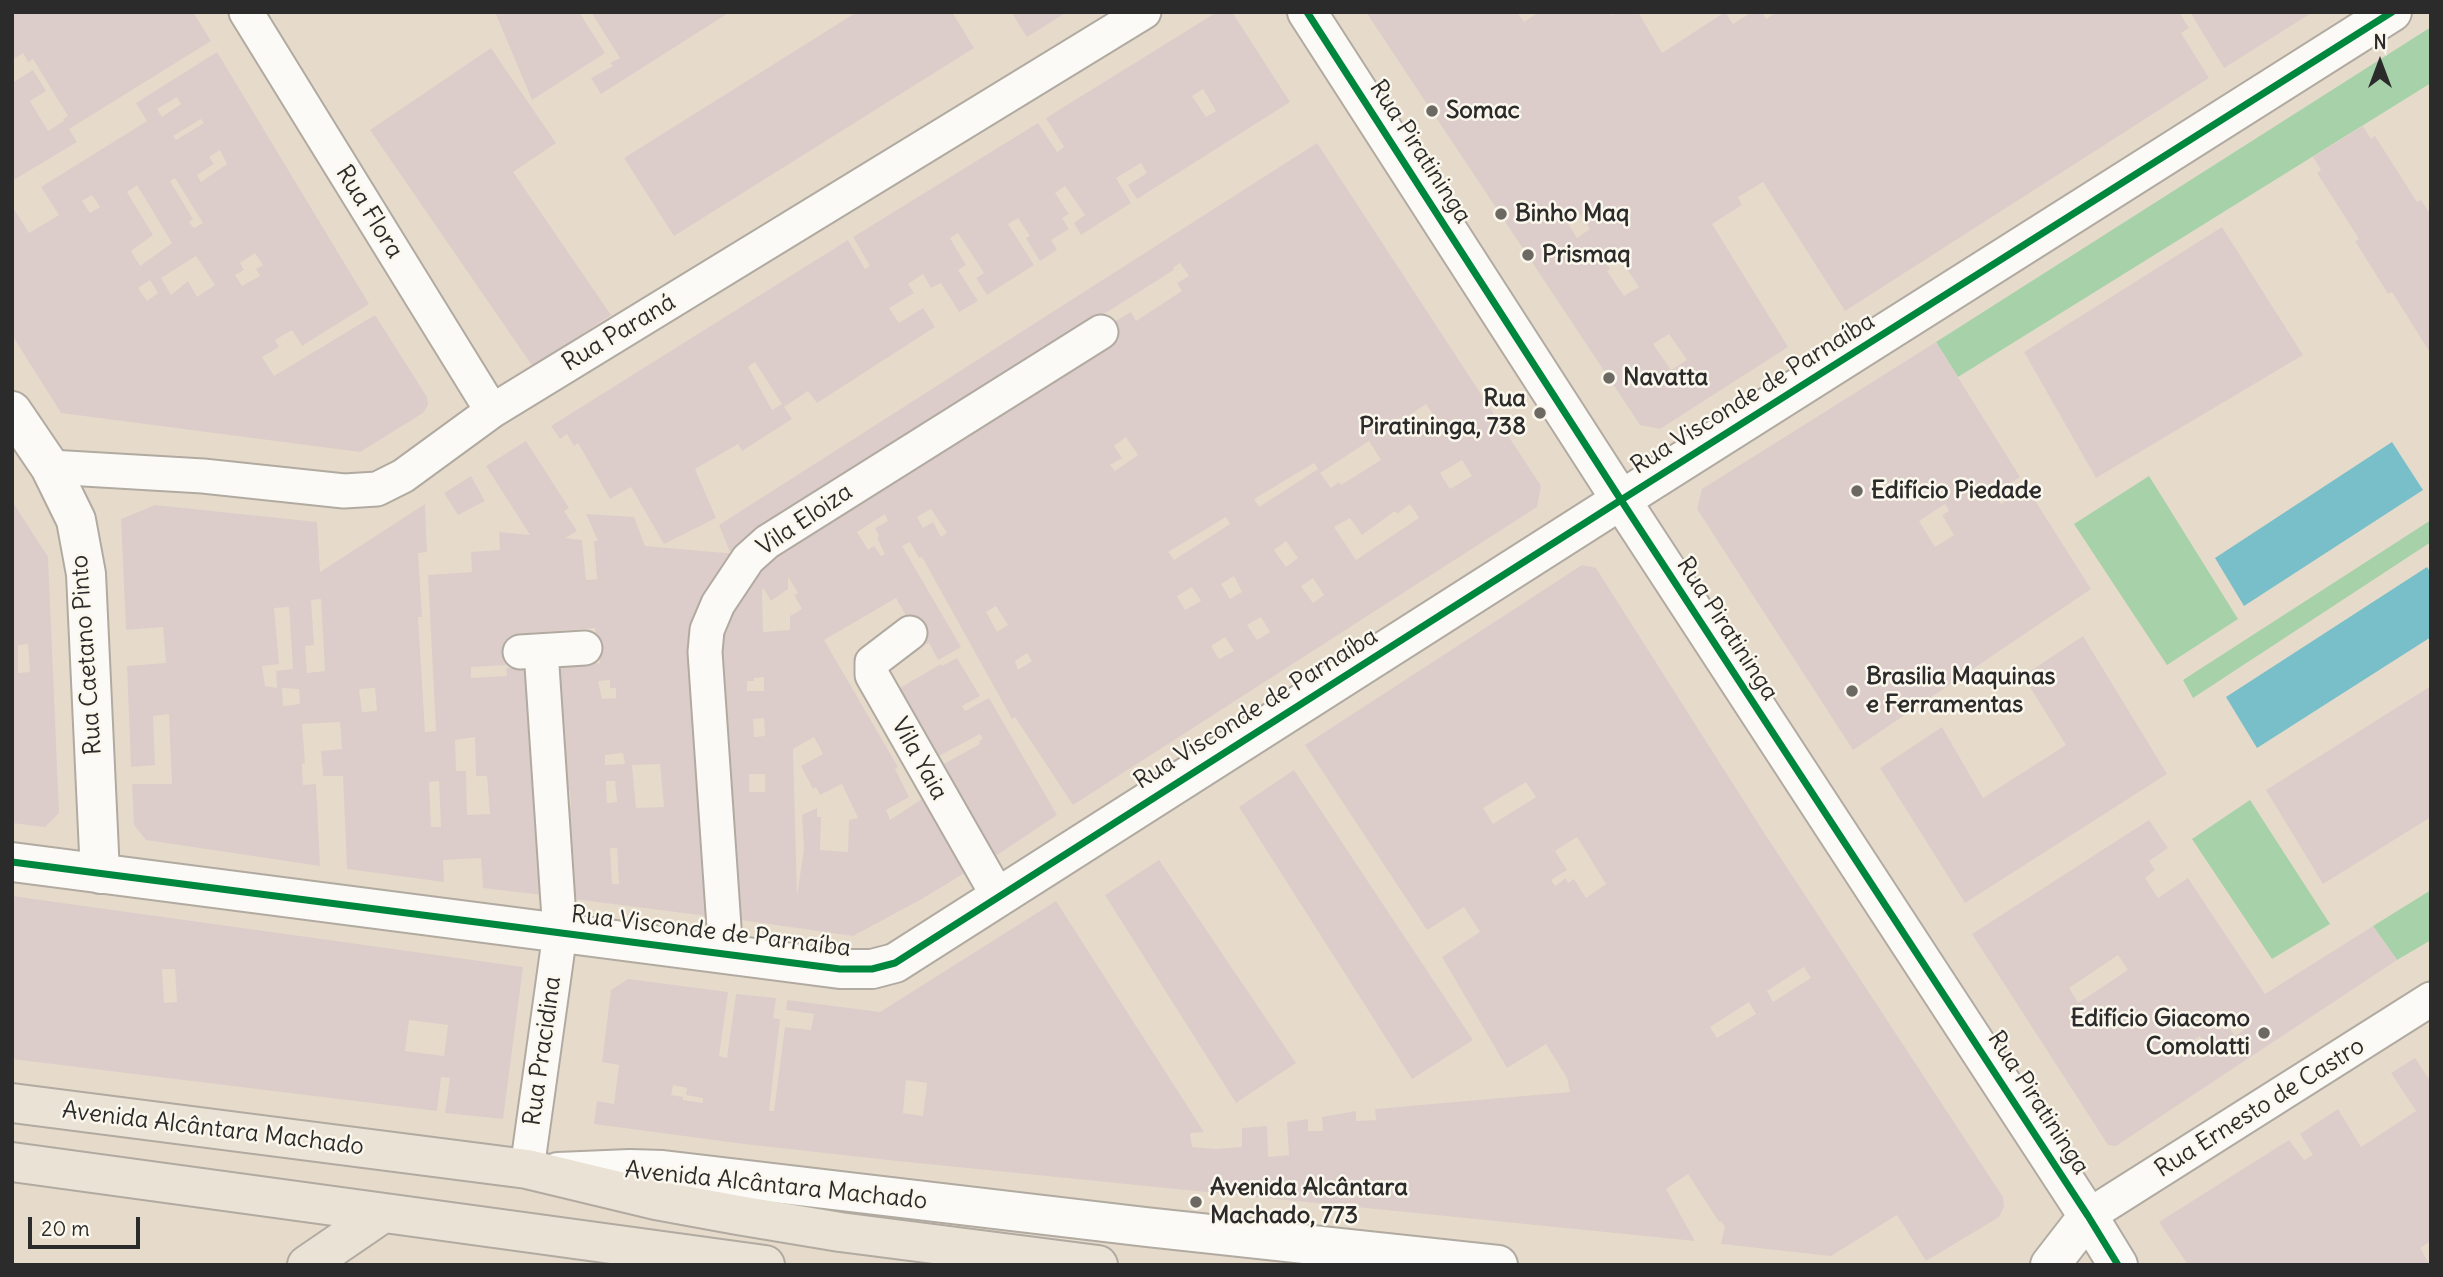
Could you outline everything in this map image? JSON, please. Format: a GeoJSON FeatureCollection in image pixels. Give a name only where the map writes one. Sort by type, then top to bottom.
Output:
{"type":"FeatureCollection","features":[{"type":"Feature","properties":{"kind":"main road","name":"Avenida Alcântara Machado"},"geometry":{"type":"LineString","coordinates":[[12,1103],[537,1171]]}},
{"type":"Feature","properties":{"kind":"main road"},"geometry":{"type":"LineString","coordinates":[[12,1162],[765,1265]]}},
{"type":"Feature","properties":{"kind":"main road"},"geometry":{"type":"LineString","coordinates":[[537,1171],[656,1200],[840,1232],[1098,1265]]}},
{"type":"Feature","properties":{"kind":"main road"},"geometry":{"type":"LineString","coordinates":[[307,1265],[383,1213]]}},
{"type":"Feature","properties":{"kind":"street","name":"Rua Flora"},"geometry":{"type":"LineString","coordinates":[[247,12],[492,411]]}},
{"type":"Feature","properties":{"kind":"street","name":"Rua Paraná"},"geometry":{"type":"LineString","coordinates":[[50,467],[202,476],[344,491],[377,489],[403,476],[492,411],[1144,12]]}},
{"type":"Feature","properties":{"kind":"street","name":"Rua Piratininga"},"geometry":{"type":"LineString","coordinates":[[1307,12],[2118,1265]]}},
{"type":"Feature","properties":{"kind":"street","name":"Rua Visconde de Parnaíba"},"geometry":{"type":"LineString","coordinates":[[12,862],[839,969],[872,969],[895,963],[2392,12]]}},
{"type":"Feature","properties":{"kind":"street","name":"Vila Eloiza"},"geometry":{"type":"LineString","coordinates":[[726,956],[705,652],[707,630],[718,604],[748,559],[766,542],[1101,332]]}},
{"type":"Feature","properties":{"kind":"street","name":"Rua Caetano Pinto"},"geometry":{"type":"LineString","coordinates":[[12,411],[50,467],[76,520],[86,574],[100,874]]}},
{"type":"Feature","properties":{"kind":"street","name":"Vila Yaia"},"geometry":{"type":"LineString","coordinates":[[910,633],[872,662],[872,675],[998,896]]}},
{"type":"Feature","properties":{"kind":"street","name":"Rua Pracidina"},"geometry":{"type":"LineString","coordinates":[[537,1171],[560,933],[529,651],[585,648]]}},
{"type":"Feature","properties":{"kind":"street","name":"Rua Ernesto de Castro"},"geometry":{"type":"LineString","coordinates":[[2088,1216],[2431,999]]}},
{"type":"Feature","properties":{"kind":"street","name":"Avenida Alcântara Machado"},"geometry":{"type":"LineString","coordinates":[[537,1171],[663,1170],[1169,1230],[1499,1265]]}},
{"type":"Feature","properties":{"kind":"street"},"geometry":{"type":"LineString","coordinates":[[2050,1265],[2088,1216]]}},
{"type":"Feature","properties":{"kind":"green space"},"geometry":{"type":"Polygon","coordinates":[[[2431,27],[2431,83],[1958,377],[1936,342],[2431,27]]]}},
{"type":"Feature","properties":{"kind":"green space"},"geometry":{"type":"Polygon","coordinates":[[[2149,476],[2238,619],[2167,665],[2074,524],[2149,476]]]}},
{"type":"Feature","properties":{"kind":"green space"},"geometry":{"type":"Polygon","coordinates":[[[2431,520],[2431,542],[2193,698],[2183,680],[2431,520]]]}},
{"type":"Feature","properties":{"kind":"green space"},"geometry":{"type":"Polygon","coordinates":[[[2250,800],[2330,924],[2272,959],[2192,839],[2250,800]]]}},
{"type":"Feature","properties":{"kind":"green space"},"geometry":{"type":"Polygon","coordinates":[[[2431,890],[2431,940],[2397,960],[2373,926],[2431,890]]]}},
{"type":"Feature","properties":{"kind":"water"},"geometry":{"type":"Polygon","coordinates":[[[2392,442],[2423,490],[2244,606],[2215,558],[2392,442]]]}},
{"type":"Feature","properties":{"kind":"water"},"geometry":{"type":"Polygon","coordinates":[[[2427,567],[2431,573],[2431,637],[2257,748],[2226,697],[2427,567]]]}},
{"type":"Feature","properties":{"kind":"building"},"geometry":{"type":"Polygon","coordinates":[[[12,12],[193,12],[211,41],[69,129],[77,142],[12,181],[12,83],[33,70],[46,91],[30,101],[48,131],[68,116],[33,59],[28,62],[23,53],[12,60],[12,12]]]}},
{"type":"Feature","properties":{"kind":"building"},"geometry":{"type":"Polygon","coordinates":[[[495,12],[579,12],[605,53],[532,100],[495,12]]]}},
{"type":"Feature","properties":{"kind":"building"},"geometry":{"type":"Polygon","coordinates":[[[591,12],[730,12],[601,94],[591,78],[613,66],[610,63],[620,58],[591,12]]]}},
{"type":"Feature","properties":{"kind":"building"},"geometry":{"type":"Polygon","coordinates":[[[857,12],[952,12],[974,48],[674,236],[624,158],[857,12]]]}},
{"type":"Feature","properties":{"kind":"building"},"geometry":{"type":"Polygon","coordinates":[[[1011,12],[1067,12],[1027,37],[1011,12]]]}},
{"type":"Feature","properties":{"kind":"building"},"geometry":{"type":"Polygon","coordinates":[[[1217,12],[1232,12],[1290,102],[1137,199],[1128,185],[1147,173],[1141,163],[1116,178],[1131,203],[1081,235],[1074,223],[1085,215],[1065,186],[1055,193],[1069,214],[1062,218],[1069,229],[1051,240],[1057,250],[1040,261],[1026,238],[1030,236],[1018,218],[1008,224],[1034,265],[987,295],[976,278],[984,273],[958,233],[950,238],[966,265],[958,270],[978,301],[959,312],[941,283],[931,288],[923,274],[908,284],[914,293],[889,308],[899,323],[923,308],[935,327],[817,403],[808,391],[784,407],[792,419],[742,451],[738,444],[695,469],[716,518],[664,544],[631,487],[610,499],[578,443],[574,446],[567,434],[560,439],[551,426],[848,240],[865,269],[870,266],[853,237],[1038,123],[1057,152],[1064,147],[1046,118],[1217,12]],[[1203,89],[1192,96],[1206,117],[1216,111],[1203,89]],[[755,362],[748,367],[772,410],[782,404],[755,362]]]}},
{"type":"Feature","properties":{"kind":"building"},"geometry":{"type":"Polygon","coordinates":[[[1366,12],[1517,12],[1524,22],[1539,12],[1610,12],[1612,15],[1617,12],[1638,12],[1662,53],[1725,12],[1733,24],[1752,12],[1762,12],[1766,19],[1777,12],[2179,12],[2189,28],[2181,33],[2209,78],[1845,311],[1763,182],[1738,197],[1742,205],[1712,224],[1788,347],[1660,429],[1640,425],[1366,12]],[[1580,214],[1567,222],[1577,238],[1590,229],[1580,214]],[[1622,246],[1603,258],[1610,269],[1607,271],[1624,296],[1639,287],[1622,262],[1629,257],[1622,246]],[[1669,334],[1653,344],[1671,370],[1687,360],[1669,334]]]}},
{"type":"Feature","properties":{"kind":"building"},"geometry":{"type":"Polygon","coordinates":[[[2190,12],[2313,12],[2224,68],[2190,12]]]}},
{"type":"Feature","properties":{"kind":"building"},"geometry":{"type":"Polygon","coordinates":[[[491,48],[556,143],[513,172],[611,315],[533,367],[370,130],[491,48]]]}},
{"type":"Feature","properties":{"kind":"building"},"geometry":{"type":"Polygon","coordinates":[[[217,52],[369,304],[302,346],[292,330],[275,340],[279,347],[262,357],[274,376],[375,315],[427,397],[428,405],[423,413],[360,452],[61,413],[12,335],[12,206],[29,233],[59,215],[41,187],[147,121],[136,103],[217,52]],[[177,97],[157,109],[162,117],[181,104],[177,97]],[[201,119],[173,136],[176,140],[204,123],[201,119]],[[220,150],[209,157],[214,164],[197,175],[201,182],[227,164],[220,150]],[[175,178],[170,181],[193,219],[189,222],[194,228],[203,223],[175,178]],[[137,185],[127,192],[153,235],[131,251],[140,266],[172,243],[137,185]],[[92,195],[82,201],[90,213],[100,207],[92,195]],[[255,253],[240,263],[244,270],[235,275],[242,286],[260,276],[256,269],[263,265],[255,253]],[[196,256],[161,278],[171,295],[188,281],[197,297],[215,285],[196,256]],[[150,280],[138,288],[147,301],[158,293],[150,280]]]}},
{"type":"Feature","properties":{"kind":"building"},"geometry":{"type":"Polygon","coordinates":[[[2363,126],[2371,139],[2375,136],[2417,202],[2421,200],[2431,215],[2431,354],[2392,292],[2388,294],[2355,241],[2359,239],[2317,173],[2321,170],[2313,157],[2363,126]]]}},
{"type":"Feature","properties":{"kind":"building"},"geometry":{"type":"Polygon","coordinates":[[[1317,143],[1541,486],[1537,507],[1073,805],[1015,717],[1012,719],[922,557],[919,558],[910,542],[902,546],[961,647],[938,660],[929,643],[923,646],[896,598],[824,640],[898,767],[895,769],[909,797],[886,810],[890,820],[925,797],[968,871],[853,936],[734,919],[716,631],[759,563],[1105,327],[1131,312],[1136,321],[1182,291],[1177,283],[1189,276],[1180,263],[1174,270],[775,520],[730,552],[719,525],[1317,143]],[[1426,404],[1400,421],[1409,435],[1436,419],[1426,404]],[[1126,437],[1114,446],[1122,458],[1110,465],[1115,471],[1138,455],[1126,437]],[[1369,441],[1320,473],[1331,488],[1339,482],[1341,485],[1381,460],[1369,441]],[[1462,460],[1440,473],[1450,489],[1472,476],[1462,460]],[[1314,463],[1254,499],[1259,507],[1318,469],[1314,463]],[[1410,504],[1397,514],[1395,511],[1362,535],[1350,518],[1334,527],[1356,560],[1419,518],[1410,504]],[[931,509],[917,517],[923,528],[933,522],[941,537],[947,533],[931,509]],[[885,514],[857,532],[868,550],[874,546],[881,556],[885,554],[875,528],[888,521],[885,514]],[[1226,517],[1168,552],[1174,560],[1230,524],[1226,517]],[[1286,541],[1274,550],[1286,567],[1298,558],[1286,541]],[[1234,576],[1221,584],[1230,599],[1242,592],[1234,576]],[[788,577],[788,589],[771,601],[764,589],[763,632],[790,630],[790,616],[802,609],[794,595],[798,593],[788,577]],[[1313,578],[1301,586],[1313,603],[1324,595],[1313,578]],[[1192,587],[1177,596],[1185,610],[1201,601],[1192,587]],[[996,606],[986,612],[997,632],[1008,625],[996,606]],[[1261,617],[1247,625],[1257,640],[1270,632],[1261,617]],[[1225,637],[1211,646],[1219,659],[1234,651],[1225,637]],[[1027,653],[1015,661],[1018,670],[1032,661],[1027,653]],[[764,677],[747,681],[747,691],[764,691],[764,677]],[[764,718],[753,719],[754,737],[765,736],[764,718]],[[814,737],[793,749],[797,896],[804,849],[802,815],[817,808],[817,817],[821,817],[820,850],[848,852],[849,820],[858,818],[842,784],[820,795],[816,787],[813,789],[801,766],[823,754],[814,737]],[[749,774],[749,792],[765,792],[765,774],[749,774]]]}},
{"type":"Feature","properties":{"kind":"building"},"geometry":{"type":"Polygon","coordinates":[[[2222,227],[2303,355],[2096,478],[2024,352],[2222,227]]]}},
{"type":"Feature","properties":{"kind":"building"},"geometry":{"type":"Polygon","coordinates":[[[1936,342],[2020,477],[1994,494],[2001,504],[2027,488],[2091,589],[1853,750],[1697,509],[1702,489],[1936,342]],[[1945,504],[1919,521],[1935,547],[1954,535],[1942,515],[1949,511],[1945,504]]]}},
{"type":"Feature","properties":{"kind":"building"},"geometry":{"type":"Polygon","coordinates":[[[526,441],[569,508],[564,511],[577,531],[565,538],[582,540],[586,580],[597,579],[594,541],[598,541],[586,514],[634,517],[645,546],[736,554],[695,627],[715,917],[566,898],[559,807],[571,806],[570,790],[558,791],[549,666],[600,663],[595,628],[532,633],[530,638],[505,640],[506,665],[471,667],[471,678],[507,676],[506,668],[536,666],[551,896],[483,888],[481,858],[443,860],[444,882],[347,869],[343,776],[323,776],[321,751],[342,749],[340,722],[302,724],[305,763],[302,764],[303,785],[316,784],[320,866],[146,840],[134,825],[132,784],[172,784],[169,714],[153,716],[155,765],[131,767],[127,666],[166,663],[163,627],[126,630],[121,519],[155,505],[317,522],[320,572],[425,504],[427,552],[418,553],[422,617],[418,617],[425,732],[436,731],[428,575],[472,572],[471,552],[500,550],[499,532],[530,535],[486,466],[526,441]],[[321,599],[311,600],[314,645],[305,646],[307,673],[325,671],[321,599]],[[289,607],[274,608],[279,664],[262,666],[265,686],[277,688],[276,671],[293,669],[289,607]],[[610,680],[598,681],[602,699],[616,698],[616,688],[610,688],[610,680]],[[282,688],[283,706],[300,704],[299,689],[282,688]],[[375,688],[359,689],[362,712],[377,711],[375,688]],[[475,737],[455,740],[456,771],[466,771],[467,815],[490,814],[487,776],[476,776],[475,737]],[[623,753],[605,755],[605,765],[625,764],[623,753]],[[660,764],[632,765],[636,808],[664,807],[660,764]],[[439,781],[429,782],[431,827],[441,827],[439,781]],[[606,781],[607,803],[617,802],[615,781],[606,781]],[[610,848],[612,884],[619,884],[617,848],[610,848]]]}},
{"type":"Feature","properties":{"kind":"building"},"geometry":{"type":"Polygon","coordinates":[[[471,476],[485,501],[458,515],[444,493],[471,476]]]}},
{"type":"Feature","properties":{"kind":"building"},"geometry":{"type":"Polygon","coordinates":[[[12,501],[48,557],[59,813],[45,827],[12,823],[12,501]],[[28,644],[18,645],[18,673],[30,672],[28,644]]]}},
{"type":"Feature","properties":{"kind":"building"},"geometry":{"type":"Polygon","coordinates":[[[1582,565],[1596,568],[1763,831],[2003,1197],[2004,1207],[1999,1217],[1926,1261],[1897,1215],[1831,1256],[1721,1244],[1725,1227],[1688,1174],[1666,1189],[1695,1241],[897,1161],[594,1124],[597,1101],[614,1104],[619,1065],[602,1062],[611,990],[628,979],[728,992],[719,1056],[727,1058],[736,994],[776,998],[773,1018],[780,1019],[769,1111],[774,1111],[785,1027],[811,1030],[814,1014],[786,1010],[787,1000],[880,1012],[1056,901],[1204,1132],[1190,1133],[1192,1147],[1242,1147],[1242,1128],[1267,1126],[1268,1157],[1289,1155],[1287,1122],[1308,1119],[1308,1131],[1323,1131],[1322,1117],[1356,1111],[1356,1121],[1376,1120],[1375,1109],[1570,1092],[1567,1078],[1546,1044],[1507,1068],[1442,957],[1480,932],[1464,907],[1427,930],[1305,745],[1582,565]],[[1526,782],[1483,808],[1493,824],[1536,797],[1526,782]],[[1577,837],[1555,851],[1567,870],[1551,880],[1555,886],[1566,878],[1568,883],[1574,879],[1586,898],[1606,884],[1577,837]],[[1804,967],[1767,991],[1773,1002],[1811,978],[1804,967]],[[1749,1002],[1710,1027],[1717,1038],[1756,1014],[1749,1002]],[[906,1080],[903,1113],[923,1116],[927,1083],[906,1080]],[[673,1085],[671,1095],[683,1097],[683,1100],[703,1103],[703,1098],[686,1095],[687,1088],[673,1085]]]}},
{"type":"Feature","properties":{"kind":"building"},"geometry":{"type":"Polygon","coordinates":[[[2083,636],[2167,774],[1965,903],[1880,768],[1942,727],[1983,798],[2066,745],[2023,676],[2083,636]]]}},
{"type":"Feature","properties":{"kind":"building"},"geometry":{"type":"Polygon","coordinates":[[[957,658],[980,696],[962,706],[965,711],[989,698],[1057,815],[988,861],[942,765],[980,744],[979,741],[983,739],[980,734],[937,757],[898,689],[941,664],[942,666],[957,658]]]}},
{"type":"Feature","properties":{"kind":"building"},"geometry":{"type":"Polygon","coordinates":[[[2431,686],[2431,817],[2323,884],[2266,790],[2431,686]]]}},
{"type":"Feature","properties":{"kind":"building"},"geometry":{"type":"Polygon","coordinates":[[[1294,770],[1473,1040],[1412,1079],[1239,807],[1294,770]]]}},
{"type":"Feature","properties":{"kind":"building"},"geometry":{"type":"Polygon","coordinates":[[[2149,820],[2168,848],[2149,861],[2155,870],[2145,878],[2158,898],[2188,878],[2265,994],[2373,926],[2397,960],[2116,1146],[2108,1145],[1972,934],[2149,820]],[[2118,955],[2069,988],[2078,1003],[2128,970],[2118,955]],[[2234,1015],[2224,1020],[2235,1036],[2244,1030],[2234,1015]],[[2200,1036],[2189,1043],[2200,1059],[2210,1052],[2200,1036]]]}},
{"type":"Feature","properties":{"kind":"building"},"geometry":{"type":"Polygon","coordinates":[[[1159,860],[1296,1063],[1236,1103],[1105,895],[1159,860]]]}},
{"type":"Feature","properties":{"kind":"building"},"geometry":{"type":"Polygon","coordinates":[[[12,896],[523,967],[503,1119],[445,1113],[450,1078],[441,1077],[437,1111],[12,1059],[12,896]],[[162,969],[164,1003],[177,1002],[175,969],[162,969]],[[409,1020],[405,1051],[444,1056],[448,1025],[409,1020]]]}},
{"type":"Feature","properties":{"kind":"building"},"geometry":{"type":"Polygon","coordinates":[[[2415,1058],[2431,1082],[2431,1241],[2420,1248],[2430,1265],[2188,1265],[2159,1222],[2289,1140],[2304,1160],[2313,1155],[2300,1134],[2338,1109],[2361,1147],[2416,1111],[2391,1073],[2415,1058]]]}},
{"type":"Feature","properties":{"kind":"cycle path"},"geometry":{"type":"LineString","coordinates":[[1307,12],[2118,1265]]}},
{"type":"Feature","properties":{"kind":"cycle path"},"geometry":{"type":"LineString","coordinates":[[12,862],[840,969],[872,969],[895,963],[2392,12]]}},
{"type":"Feature","properties":{"kind":"place","name":"Somac"},"geometry":{"type":"Point","coordinates":[1432,111]}},
{"type":"Feature","properties":{"kind":"place","name":"Binho Maq"},"geometry":{"type":"Point","coordinates":[1501,214]}},
{"type":"Feature","properties":{"kind":"place","name":"Prismaq"},"geometry":{"type":"Point","coordinates":[1528,255]}},
{"type":"Feature","properties":{"kind":"place","name":"Navatta"},"geometry":{"type":"Point","coordinates":[1609,378]}},
{"type":"Feature","properties":{"kind":"place","name":"Rua Piratininga, 738"},"geometry":{"type":"Point","coordinates":[1540,413]}},
{"type":"Feature","properties":{"kind":"place","name":"Edifício Piedade"},"geometry":{"type":"Point","coordinates":[1857,491]}},
{"type":"Feature","properties":{"kind":"place","name":"Brasilia Maquinas e Ferramentas"},"geometry":{"type":"Point","coordinates":[1852,691]}},
{"type":"Feature","properties":{"kind":"place","name":"Edifício Giacomo Comolatti"},"geometry":{"type":"Point","coordinates":[2264,1033]}},
{"type":"Feature","properties":{"kind":"place","name":"Avenida Alcântara Machado, 773"},"geometry":{"type":"Point","coordinates":[1196,1202]}}]}
